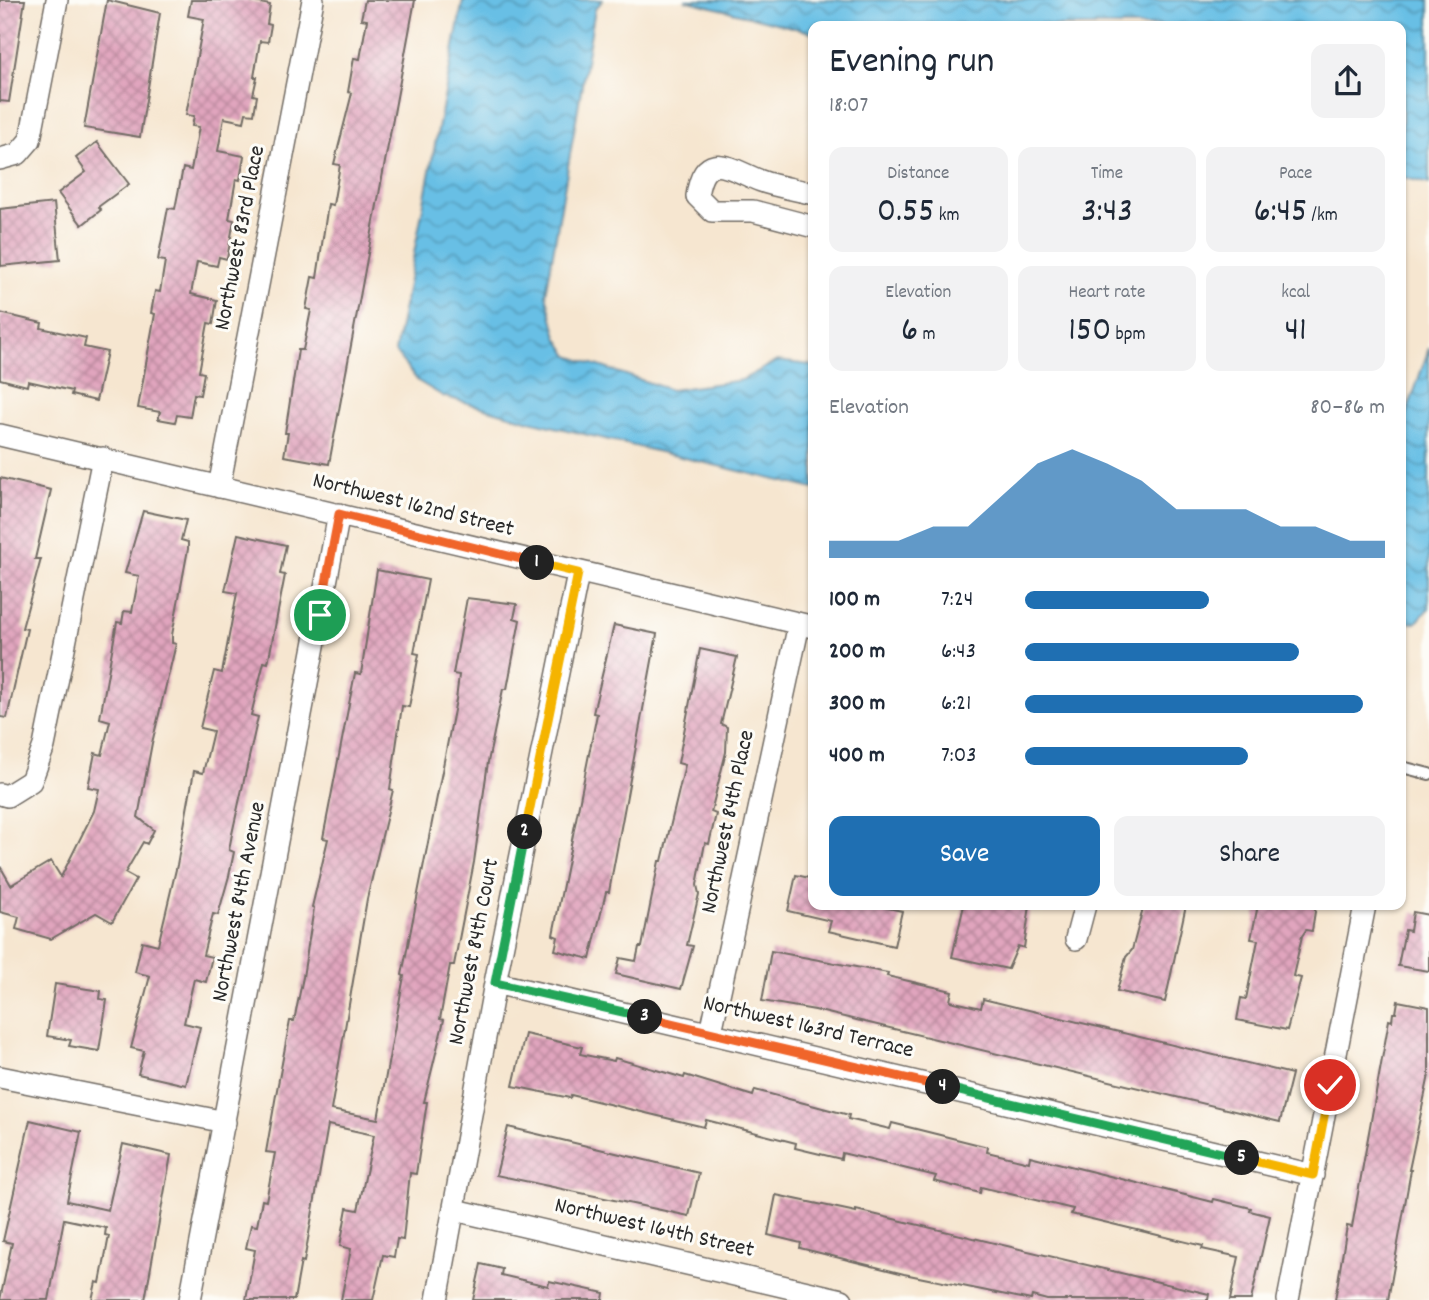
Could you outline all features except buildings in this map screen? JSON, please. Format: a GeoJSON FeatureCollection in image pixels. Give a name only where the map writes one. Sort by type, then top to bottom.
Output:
{"type":"FeatureCollection","features":[{"type":"Feature","properties":{"kind":"street"},"geometry":{"type":"LineString","coordinates":[[9,156],[30,140],[57,0]]}},
{"type":"Feature","properties":{"kind":"street","name":"Northwest 83rd Place"},"geometry":{"type":"LineString","coordinates":[[219,487],[313,0]]}},
{"type":"Feature","properties":{"kind":"street"},"geometry":{"type":"LineString","coordinates":[[808,193],[762,182],[730,166],[715,165],[708,168],[700,180],[697,196],[712,211],[753,211],[808,225]]}},
{"type":"Feature","properties":{"kind":"street","name":"Northwest 162nd Street"},"geometry":{"type":"LineString","coordinates":[[0,435],[806,626]]}},
{"type":"Feature","properties":{"kind":"street"},"geometry":{"type":"LineString","coordinates":[[3,795],[31,781],[44,746],[103,458]]}},
{"type":"Feature","properties":{"kind":"street","name":"Northwest 84th Avenue"},"geometry":{"type":"LineString","coordinates":[[190,1300],[339,514]]}},
{"type":"Feature","properties":{"kind":"street","name":"Northwest 84th Court"},"geometry":{"type":"LineString","coordinates":[[437,1300],[495,983],[578,573]]}},
{"type":"Feature","properties":{"kind":"street","name":"Northwest 84th Place"},"geometry":{"type":"LineString","coordinates":[[711,1032],[806,626]]}},
{"type":"Feature","properties":{"kind":"street"},"geometry":{"type":"LineString","coordinates":[[1076,939],[1084,910]]}},
{"type":"Feature","properties":{"kind":"street"},"geometry":{"type":"LineString","coordinates":[[1288,1300],[1364,910]]}},
{"type":"Feature","properties":{"kind":"street","name":"Northwest 163rd Terrace"},"geometry":{"type":"LineString","coordinates":[[495,983],[1313,1175]]}},
{"type":"Feature","properties":{"kind":"street"},"geometry":{"type":"LineString","coordinates":[[0,1077],[225,1122]]}},
{"type":"Feature","properties":{"kind":"street","name":"Northwest 164th Street"},"geometry":{"type":"LineString","coordinates":[[455,1210],[842,1300]]}},
{"type":"Feature","properties":{"kind":"lane"},"geometry":{"type":"LineString","coordinates":[[1406,768],[1429,774]]}},
{"type":"Feature","properties":{"kind":"water"},"geometry":{"type":"Polygon","coordinates":[[[463,0],[603,0],[595,9],[546,294],[557,337],[569,356],[671,390],[742,380],[777,361],[808,365],[808,488],[534,422],[443,396],[418,381],[395,352],[463,0]]]}},
{"type":"Feature","properties":{"kind":"water"},"geometry":{"type":"Polygon","coordinates":[[[685,0],[1429,0],[1429,184],[1406,178],[1406,21],[808,21],[808,31],[685,0]]]}},
{"type":"Feature","properties":{"kind":"water"},"geometry":{"type":"Polygon","coordinates":[[[1429,348],[1429,608],[1416,623],[1406,622],[1406,415],[1429,348]]]}},
{"type":"Feature","properties":{"kind":"route"},"geometry":{"type":"LineString","coordinates":[[320,615],[339,514],[578,573],[495,983],[1313,1175],[1330,1085]]}}]}
